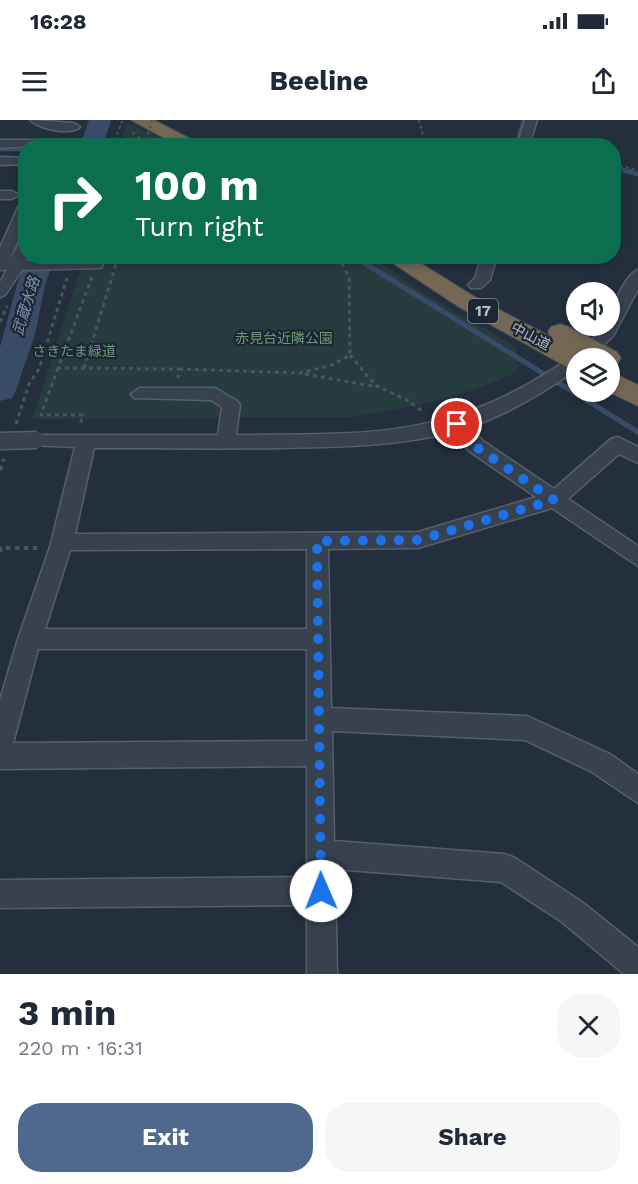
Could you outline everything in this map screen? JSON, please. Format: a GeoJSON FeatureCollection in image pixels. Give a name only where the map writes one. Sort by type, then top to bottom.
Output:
{"type":"FeatureCollection","features":[{"type":"Feature","properties":{"kind":"highway"},"geometry":{"type":"LineString","coordinates":[[140,120],[178,138]]}},
{"type":"Feature","properties":{"kind":"highway"},"geometry":{"type":"LineString","coordinates":[[162,120],[200,138]]}},
{"type":"Feature","properties":{"kind":"highway","name":"中山道"},"geometry":{"type":"LineString","coordinates":[[406,264],[467,302],[568,348]]}},
{"type":"Feature","properties":{"kind":"highway","name":"中山道"},"geometry":{"type":"LineString","coordinates":[[439,264],[574,348]]}},
{"type":"Feature","properties":{"kind":"highway","name":"中山道"},"geometry":{"type":"LineString","coordinates":[[620,369],[638,375]]}},
{"type":"Feature","properties":{"kind":"highway"},"geometry":{"type":"LineString","coordinates":[[620,386],[638,396]]}},
{"type":"Feature","properties":{"kind":"street"},"geometry":{"type":"LineString","coordinates":[[36,120],[69,126],[60,138]]}},
{"type":"Feature","properties":{"kind":"street"},"geometry":{"type":"LineString","coordinates":[[526,138],[531,120]]}},
{"type":"Feature","properties":{"kind":"street"},"geometry":{"type":"LineString","coordinates":[[0,144],[18,144]]}},
{"type":"Feature","properties":{"kind":"street"},"geometry":{"type":"LineString","coordinates":[[0,161],[18,161]]}},
{"type":"Feature","properties":{"kind":"street"},"geometry":{"type":"LineString","coordinates":[[18,223],[0,265],[96,266]]}},
{"type":"Feature","properties":{"kind":"street"},"geometry":{"type":"LineString","coordinates":[[476,285],[483,280],[488,264]]}},
{"type":"Feature","properties":{"kind":"street"},"geometry":{"type":"LineString","coordinates":[[0,292],[23,266]]}},
{"type":"Feature","properties":{"kind":"street"},"geometry":{"type":"LineString","coordinates":[[596,348],[638,275]]}},
{"type":"Feature","properties":{"kind":"street"},"geometry":{"type":"LineString","coordinates":[[4,444],[83,433],[226,442],[381,439],[416,435],[457,424],[524,397],[566,372]]}},
{"type":"Feature","properties":{"kind":"street"},"geometry":{"type":"LineString","coordinates":[[140,394],[215,394],[231,405],[226,442]]}},
{"type":"Feature","properties":{"kind":"street"},"geometry":{"type":"LineString","coordinates":[[457,424],[476,447],[638,557]]}},
{"type":"Feature","properties":{"kind":"street"},"geometry":{"type":"LineString","coordinates":[[0,746],[29,639],[61,545],[83,433]]}},
{"type":"Feature","properties":{"kind":"street"},"geometry":{"type":"LineString","coordinates":[[61,545],[418,540],[554,500],[618,444],[638,456]]}},
{"type":"Feature","properties":{"kind":"street"},"geometry":{"type":"LineString","coordinates":[[317,541],[322,974]]}},
{"type":"Feature","properties":{"kind":"street"},"geometry":{"type":"LineString","coordinates":[[29,639],[318,639]]}},
{"type":"Feature","properties":{"kind":"street"},"geometry":{"type":"LineString","coordinates":[[319,719],[527,728],[602,763],[638,790]]}},
{"type":"Feature","properties":{"kind":"street"},"geometry":{"type":"LineString","coordinates":[[0,756],[320,753]]}},
{"type":"Feature","properties":{"kind":"street"},"geometry":{"type":"LineString","coordinates":[[320,854],[505,868],[572,912],[638,966]]}},
{"type":"Feature","properties":{"kind":"street"},"geometry":{"type":"LineString","coordinates":[[0,894],[321,891]]}},
{"type":"Feature","properties":{"kind":"path"},"geometry":{"type":"LineString","coordinates":[[116,138],[122,120]]}},
{"type":"Feature","properties":{"kind":"path"},"geometry":{"type":"LineString","coordinates":[[147,138],[152,120]]}},
{"type":"Feature","properties":{"kind":"path"},"geometry":{"type":"LineString","coordinates":[[419,120],[424,138]]}},
{"type":"Feature","properties":{"kind":"path"},"geometry":{"type":"LineString","coordinates":[[621,166],[638,170]]}},
{"type":"Feature","properties":{"kind":"path"},"geometry":{"type":"LineString","coordinates":[[84,368],[116,264]]}},
{"type":"Feature","properties":{"kind":"path"},"geometry":{"type":"LineString","coordinates":[[342,264],[349,277],[350,355],[378,388]]}},
{"type":"Feature","properties":{"kind":"path"},"geometry":{"type":"LineString","coordinates":[[15,427],[29,384],[39,369],[67,265]]}},
{"type":"Feature","properties":{"kind":"path"},"geometry":{"type":"LineString","coordinates":[[83,433],[83,415],[41,415],[96,266]]}},
{"type":"Feature","properties":{"kind":"path"},"geometry":{"type":"LineString","coordinates":[[300,374],[332,365],[350,355]]}},
{"type":"Feature","properties":{"kind":"path"},"geometry":{"type":"LineString","coordinates":[[58,368],[265,370],[300,374],[378,388],[411,400],[422,411]]}},
{"type":"Feature","properties":{"kind":"path"},"geometry":{"type":"LineString","coordinates":[[175,394],[179,369]]}},
{"type":"Feature","properties":{"kind":"path"},"geometry":{"type":"LineString","coordinates":[[0,470],[4,444]]}},
{"type":"Feature","properties":{"kind":"path"},"geometry":{"type":"LineString","coordinates":[[0,552],[1,548],[61,545]]}},
{"type":"Feature","properties":{"kind":"green space"},"geometry":{"type":"Polygon","coordinates":[[[127,123],[161,138],[122,138],[127,123]]]}},
{"type":"Feature","properties":{"kind":"green space","name":"赤見台近隣公園"},"geometry":{"type":"Polygon","coordinates":[[[83,264],[383,264],[418,290],[516,347],[519,367],[511,375],[433,402],[353,417],[32,419],[83,264]]]}},
{"type":"Feature","properties":{"kind":"waterway","name":"武蔵水路"},"geometry":{"type":"LineString","coordinates":[[94,138],[100,120]]}},
{"type":"Feature","properties":{"kind":"waterway"},"geometry":{"type":"LineString","coordinates":[[518,138],[524,120]]}},
{"type":"Feature","properties":{"kind":"waterway"},"geometry":{"type":"LineString","coordinates":[[0,149],[18,149]]}},
{"type":"Feature","properties":{"kind":"waterway"},"geometry":{"type":"LineString","coordinates":[[621,170],[638,174]]}},
{"type":"Feature","properties":{"kind":"waterway","name":"武蔵水路"},"geometry":{"type":"LineString","coordinates":[[0,390],[20,334],[31,285],[39,264]]}},
{"type":"Feature","properties":{"kind":"waterway"},"geometry":{"type":"LineString","coordinates":[[366,264],[638,432]]}},
{"type":"Feature","properties":{"kind":"route"},"geometry":{"type":"LineString","coordinates":[[321,891],[317,541],[418,540],[554,500],[476,447],[457,424]]}},
{"type":"Feature","properties":{"kind":"park label","name":"さきたま緑道"},"geometry":{"type":"Point","coordinates":[74,351]}}]}
